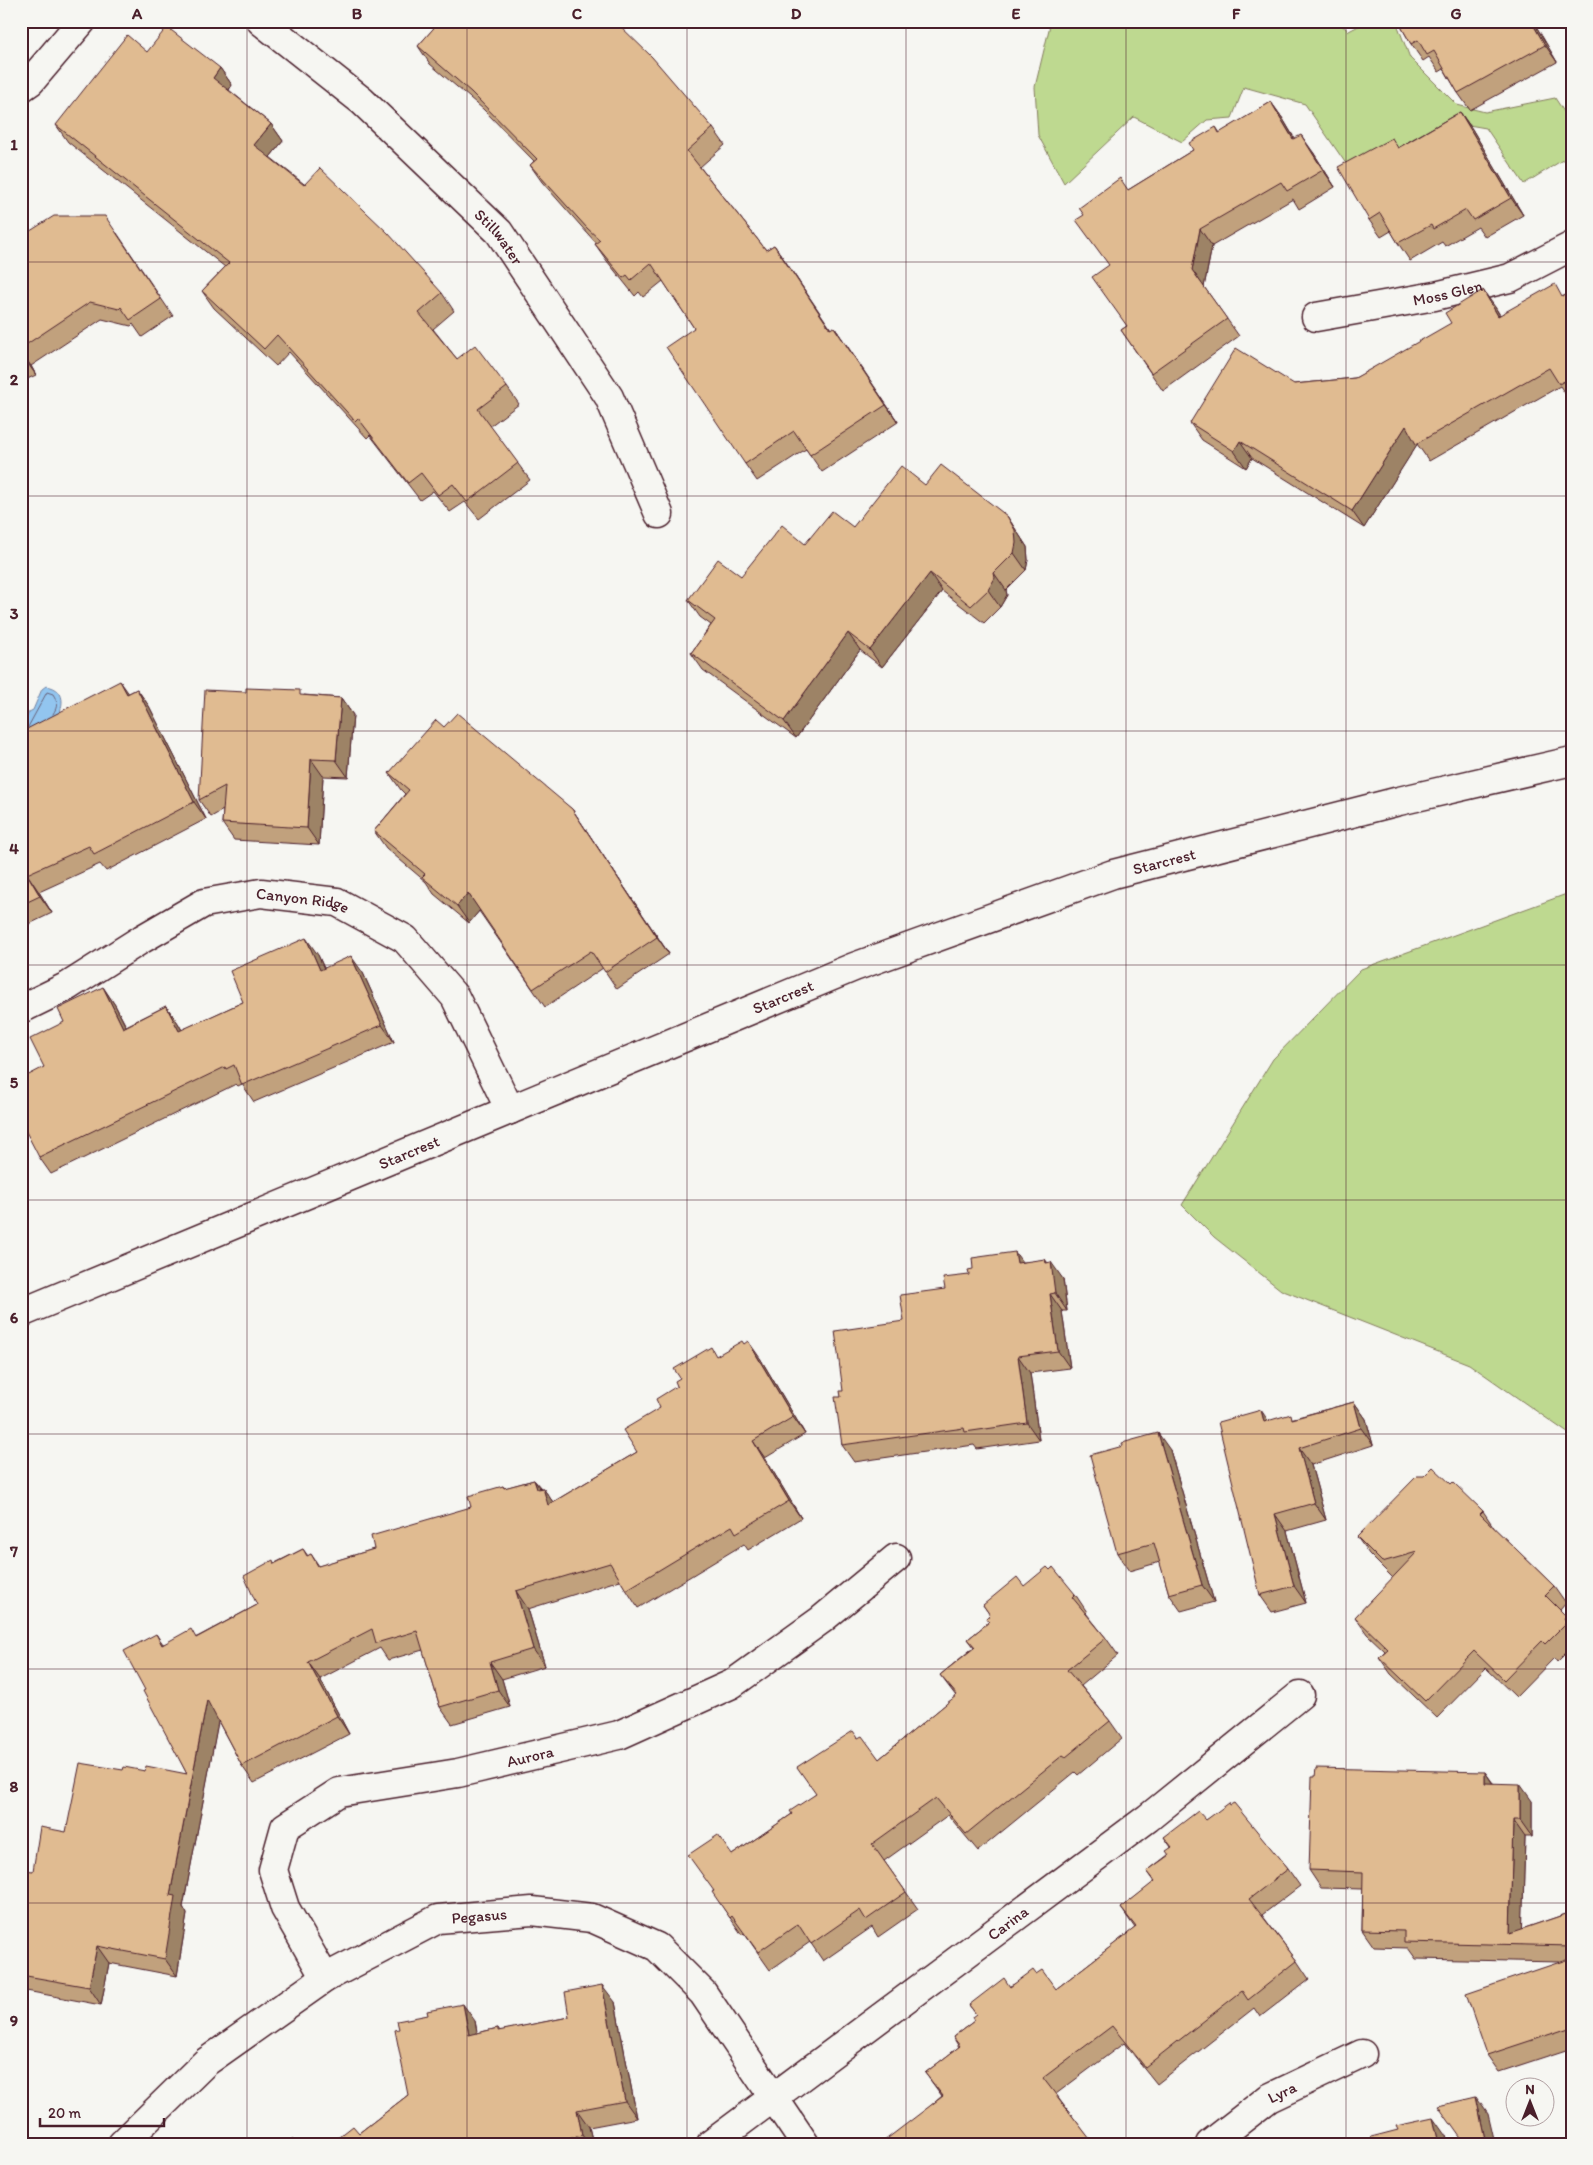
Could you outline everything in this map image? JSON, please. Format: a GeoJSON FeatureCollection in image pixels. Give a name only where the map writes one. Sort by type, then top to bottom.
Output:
{"type":"FeatureCollection","features":[{"type":"Feature","properties":{"kind":"street"},"geometry":{"type":"LineString","coordinates":[[21,88],[31,81],[82,21]]}},
{"type":"Feature","properties":{"kind":"street","name":"Stillwater"},"geometry":{"type":"LineString","coordinates":[[261,21],[362,101],[500,232],[609,397],[659,514]]}},
{"type":"Feature","properties":{"kind":"street","name":"Moss Glen"},"geometry":{"type":"LineString","coordinates":[[1316,317],[1435,296],[1510,278],[1572,246]]}},
{"type":"Feature","properties":{"kind":"street","name":"Starcrest"},"geometry":{"type":"LineString","coordinates":[[21,1313],[854,967],[1113,874],[1399,801],[1572,762]]}},
{"type":"Feature","properties":{"kind":"street","name":"Canyon Ridge"},"geometry":{"type":"LineString","coordinates":[[21,1009],[68,986],[142,939],[204,903],[261,893],[338,902],[405,939],[455,997],[510,1110]]}},
{"type":"Feature","properties":{"kind":"street","name":"Aurora"},"geometry":{"type":"LineString","coordinates":[[325,1978],[285,1908],[273,1870],[285,1827],[339,1792],[458,1772],[619,1735],[732,1684],[821,1620],[896,1558]]}},
{"type":"Feature","properties":{"kind":"street","name":"Carina"},"geometry":{"type":"LineString","coordinates":[[711,2144],[1148,1818],[1300,1695]]}},
{"type":"Feature","properties":{"kind":"street","name":"Pegasus"},"geometry":{"type":"LineString","coordinates":[[122,2144],[206,2062],[325,1978],[438,1919],[532,1912],[592,1918],[658,1947],[703,1993],[805,2144]]}},
{"type":"Feature","properties":{"kind":"street","name":"Lyra"},"geometry":{"type":"LineString","coordinates":[[1210,2144],[1269,2098],[1362,2054]]}},
{"type":"Feature","properties":{"kind":"green space"},"geometry":{"type":"Polygon","coordinates":[[[1051,21],[1336,21],[1349,31],[1368,21],[1396,21],[1410,58],[1457,105],[1485,112],[1555,98],[1572,124],[1572,160],[1569,156],[1524,184],[1486,128],[1463,124],[1349,168],[1305,104],[1244,87],[1232,118],[1207,120],[1182,142],[1134,117],[1064,183],[1038,135],[1035,87],[1051,21]]]}},
{"type":"Feature","properties":{"kind":"green space"},"geometry":{"type":"Polygon","coordinates":[[[1572,892],[1572,1436],[1469,1364],[1281,1290],[1214,1237],[1182,1205],[1273,1059],[1361,969],[1572,892]]]}},
{"type":"Feature","properties":{"kind":"water"},"geometry":{"type":"Polygon","coordinates":[[[46,686],[54,688],[59,692],[62,702],[59,715],[49,728],[25,737],[21,731],[29,712],[33,710],[42,689],[46,686]]]}},
{"type":"Feature","properties":{"kind":"building"},"geometry":{"type":"Polygon","coordinates":[[[438,21],[615,21],[652,57],[713,128],[687,151],[766,250],[774,245],[830,329],[834,327],[886,405],[810,455],[794,431],[745,464],[666,347],[694,328],[651,263],[631,280],[627,275],[623,278],[595,244],[600,240],[530,165],[537,159],[471,92],[418,46],[438,21]]]}},
{"type":"Feature","properties":{"kind":"building"},"geometry":{"type":"Polygon","coordinates":[[[1398,21],[1531,21],[1545,45],[1458,93],[1434,51],[1427,55],[1418,40],[1411,44],[1398,21]]]}},
{"type":"Feature","properties":{"kind":"building"},"geometry":{"type":"Polygon","coordinates":[[[167,27],[220,68],[213,78],[271,124],[254,145],[304,185],[320,168],[388,233],[442,293],[419,313],[457,359],[475,345],[507,387],[478,409],[518,463],[467,502],[453,484],[438,495],[421,473],[408,483],[358,418],[355,421],[277,335],[264,349],[202,291],[229,263],[56,125],[127,35],[147,52],[167,27]]]}},
{"type":"Feature","properties":{"kind":"building"},"geometry":{"type":"Polygon","coordinates":[[[1271,102],[1293,139],[1301,135],[1323,170],[1287,191],[1281,182],[1200,229],[1192,270],[1227,319],[1151,373],[1121,330],[1127,326],[1092,277],[1109,265],[1076,220],[1084,215],[1079,208],[1120,178],[1128,190],[1193,150],[1189,143],[1216,127],[1219,133],[1271,102]]]}},
{"type":"Feature","properties":{"kind":"building"},"geometry":{"type":"Polygon","coordinates":[[[1460,112],[1511,198],[1473,220],[1466,210],[1433,229],[1431,225],[1398,243],[1380,213],[1369,220],[1338,167],[1392,138],[1398,148],[1460,112]]]}},
{"type":"Feature","properties":{"kind":"building"},"geometry":{"type":"Polygon","coordinates":[[[54,216],[105,216],[161,299],[130,320],[121,307],[119,309],[90,302],[21,348],[21,224],[27,233],[54,216]]]}},
{"type":"Feature","properties":{"kind":"building"},"geometry":{"type":"Polygon","coordinates":[[[1555,284],[1562,297],[1572,292],[1572,382],[1570,378],[1559,384],[1549,368],[1416,444],[1406,426],[1352,511],[1240,441],[1234,451],[1190,423],[1236,348],[1294,384],[1355,378],[1451,323],[1445,313],[1483,290],[1498,316],[1555,284]]]}},
{"type":"Feature","properties":{"kind":"building"},"geometry":{"type":"Polygon","coordinates":[[[941,465],[1007,516],[1015,530],[1016,543],[1014,553],[994,573],[995,578],[988,590],[971,606],[930,573],[870,650],[848,633],[784,721],[691,653],[715,620],[688,600],[718,559],[741,576],[782,525],[805,544],[832,511],[853,527],[901,466],[925,485],[941,465]]]}},
{"type":"Feature","properties":{"kind":"building"},"geometry":{"type":"Polygon","coordinates":[[[120,681],[127,694],[137,689],[194,802],[94,854],[89,846],[27,874],[40,896],[21,905],[21,732],[120,681]]]}},
{"type":"Feature","properties":{"kind":"building"},"geometry":{"type":"Polygon","coordinates":[[[246,688],[300,690],[300,695],[341,698],[336,760],[311,759],[307,828],[222,823],[225,786],[199,800],[205,690],[246,692],[246,688]]]}},
{"type":"Feature","properties":{"kind":"building"},"geometry":{"type":"Polygon","coordinates":[[[457,713],[572,809],[657,937],[605,972],[591,951],[533,989],[468,893],[457,906],[422,877],[425,874],[374,831],[409,790],[389,773],[436,720],[444,727],[457,713]]]}},
{"type":"Feature","properties":{"kind":"building"},"geometry":{"type":"Polygon","coordinates":[[[306,938],[320,970],[351,956],[382,1025],[242,1085],[234,1065],[226,1069],[225,1067],[39,1157],[21,1122],[21,1079],[44,1067],[30,1039],[64,1022],[58,1009],[103,987],[123,1028],[166,1006],[179,1031],[243,1002],[230,971],[306,938]]]}},
{"type":"Feature","properties":{"kind":"building"},"geometry":{"type":"Polygon","coordinates":[[[1015,1252],[1017,1263],[1045,1259],[1046,1263],[1051,1262],[1055,1293],[1050,1294],[1058,1351],[1018,1356],[1027,1423],[965,1432],[964,1428],[842,1445],[835,1397],[841,1397],[840,1391],[843,1391],[835,1331],[904,1321],[900,1295],[945,1289],[943,1278],[969,1275],[968,1270],[973,1269],[972,1258],[1015,1252]]]}},
{"type":"Feature","properties":{"kind":"building"},"geometry":{"type":"Polygon","coordinates":[[[742,1341],[744,1344],[748,1341],[793,1417],[753,1441],[789,1501],[736,1533],[732,1526],[626,1590],[610,1563],[516,1591],[533,1649],[490,1662],[498,1690],[440,1707],[417,1631],[376,1643],[372,1629],[308,1662],[337,1716],[242,1766],[207,1700],[170,1895],[175,1896],[165,1959],[97,1946],[89,1987],[21,1975],[21,1883],[24,1870],[33,1871],[40,1827],[66,1832],[80,1763],[123,1770],[124,1767],[145,1771],[146,1766],[187,1774],[124,1651],[156,1634],[162,1645],[191,1629],[196,1638],[257,1605],[244,1576],[273,1560],[274,1564],[303,1549],[307,1556],[311,1554],[318,1566],[374,1549],[371,1536],[471,1507],[468,1496],[534,1480],[537,1489],[543,1488],[548,1505],[637,1452],[623,1430],[660,1408],[656,1399],[677,1386],[675,1381],[680,1378],[674,1369],[711,1347],[716,1356],[742,1341]]]}},
{"type":"Feature","properties":{"kind":"building"},"geometry":{"type":"Polygon","coordinates":[[[1354,1402],[1361,1428],[1299,1448],[1314,1503],[1275,1514],[1294,1586],[1260,1595],[1218,1422],[1261,1410],[1264,1422],[1291,1414],[1292,1419],[1354,1402]]]}},
{"type":"Feature","properties":{"kind":"building"},"geometry":{"type":"Polygon","coordinates":[[[1158,1433],[1202,1585],[1169,1594],[1154,1543],[1117,1553],[1090,1455],[1123,1446],[1122,1443],[1158,1433]]]}},
{"type":"Feature","properties":{"kind":"building"},"geometry":{"type":"Polygon","coordinates":[[[1433,1467],[1451,1484],[1453,1482],[1483,1511],[1480,1514],[1554,1586],[1545,1595],[1566,1616],[1564,1618],[1567,1622],[1545,1644],[1542,1641],[1504,1680],[1474,1651],[1425,1701],[1379,1657],[1388,1649],[1355,1617],[1417,1552],[1382,1562],[1357,1537],[1417,1476],[1424,1476],[1433,1467]]]}},
{"type":"Feature","properties":{"kind":"building"},"geometry":{"type":"Polygon","coordinates":[[[1047,1567],[1050,1570],[1053,1567],[1075,1594],[1072,1597],[1106,1638],[1067,1670],[1110,1721],[1066,1757],[1063,1755],[966,1834],[936,1798],[872,1844],[906,1892],[866,1920],[860,1910],[811,1944],[798,1924],[758,1952],[732,1916],[730,1918],[712,1892],[714,1891],[688,1855],[718,1835],[732,1855],[792,1814],[790,1811],[816,1794],[797,1767],[853,1731],[858,1738],[862,1736],[879,1759],[957,1695],[940,1675],[975,1647],[968,1639],[989,1622],[986,1618],[990,1615],[983,1605],[1017,1577],[1024,1586],[1047,1567]]]}},
{"type":"Feature","properties":{"kind":"building"},"geometry":{"type":"Polygon","coordinates":[[[1316,1768],[1485,1772],[1485,1783],[1520,1784],[1520,1820],[1513,1820],[1510,1933],[1572,1912],[1572,1946],[1404,1942],[1404,1931],[1362,1930],[1363,1872],[1309,1870],[1312,1777],[1315,1777],[1316,1768]]]}},
{"type":"Feature","properties":{"kind":"building"},"geometry":{"type":"Polygon","coordinates":[[[1229,1803],[1230,1805],[1234,1803],[1288,1869],[1249,1899],[1297,1961],[1248,2000],[1242,1991],[1145,2067],[1112,2026],[1043,2078],[1090,2139],[1084,2144],[886,2144],[884,2141],[943,2096],[925,2073],[960,2046],[953,2037],[974,2021],[972,2017],[976,2014],[969,2005],[1004,1978],[1010,1987],[1033,1970],[1036,1974],[1042,1970],[1056,1989],[1136,1927],[1121,1908],[1155,1881],[1147,1871],[1169,1855],[1166,1851],[1172,1847],[1164,1837],[1198,1811],[1206,1820],[1229,1803]]]}},
{"type":"Feature","properties":{"kind":"building"},"geometry":{"type":"Polygon","coordinates":[[[1572,1958],[1572,2027],[1487,2055],[1466,1994],[1572,1958]]]}},
{"type":"Feature","properties":{"kind":"building"},"geometry":{"type":"Polygon","coordinates":[[[602,1985],[625,2101],[577,2110],[582,2135],[537,2144],[330,2144],[353,2126],[359,2133],[408,2095],[395,2030],[399,2029],[397,2021],[428,2015],[427,2011],[463,2004],[469,2035],[498,2028],[498,2031],[569,2017],[565,1992],[602,1985]]]}},
{"type":"Feature","properties":{"kind":"building"},"geometry":{"type":"Polygon","coordinates":[[[1476,2097],[1486,2144],[1465,2144],[1438,2106],[1476,2097]]]}},
{"type":"Feature","properties":{"kind":"building"},"geometry":{"type":"Polygon","coordinates":[[[1433,2118],[1439,2144],[1373,2144],[1371,2137],[1398,2130],[1396,2126],[1433,2118]]]}},
{"type":"Feature","properties":{"kind":"building"},"geometry":{"type":"Polygon","coordinates":[[[292,2139],[296,2144],[287,2144],[292,2139]]]}}]}
